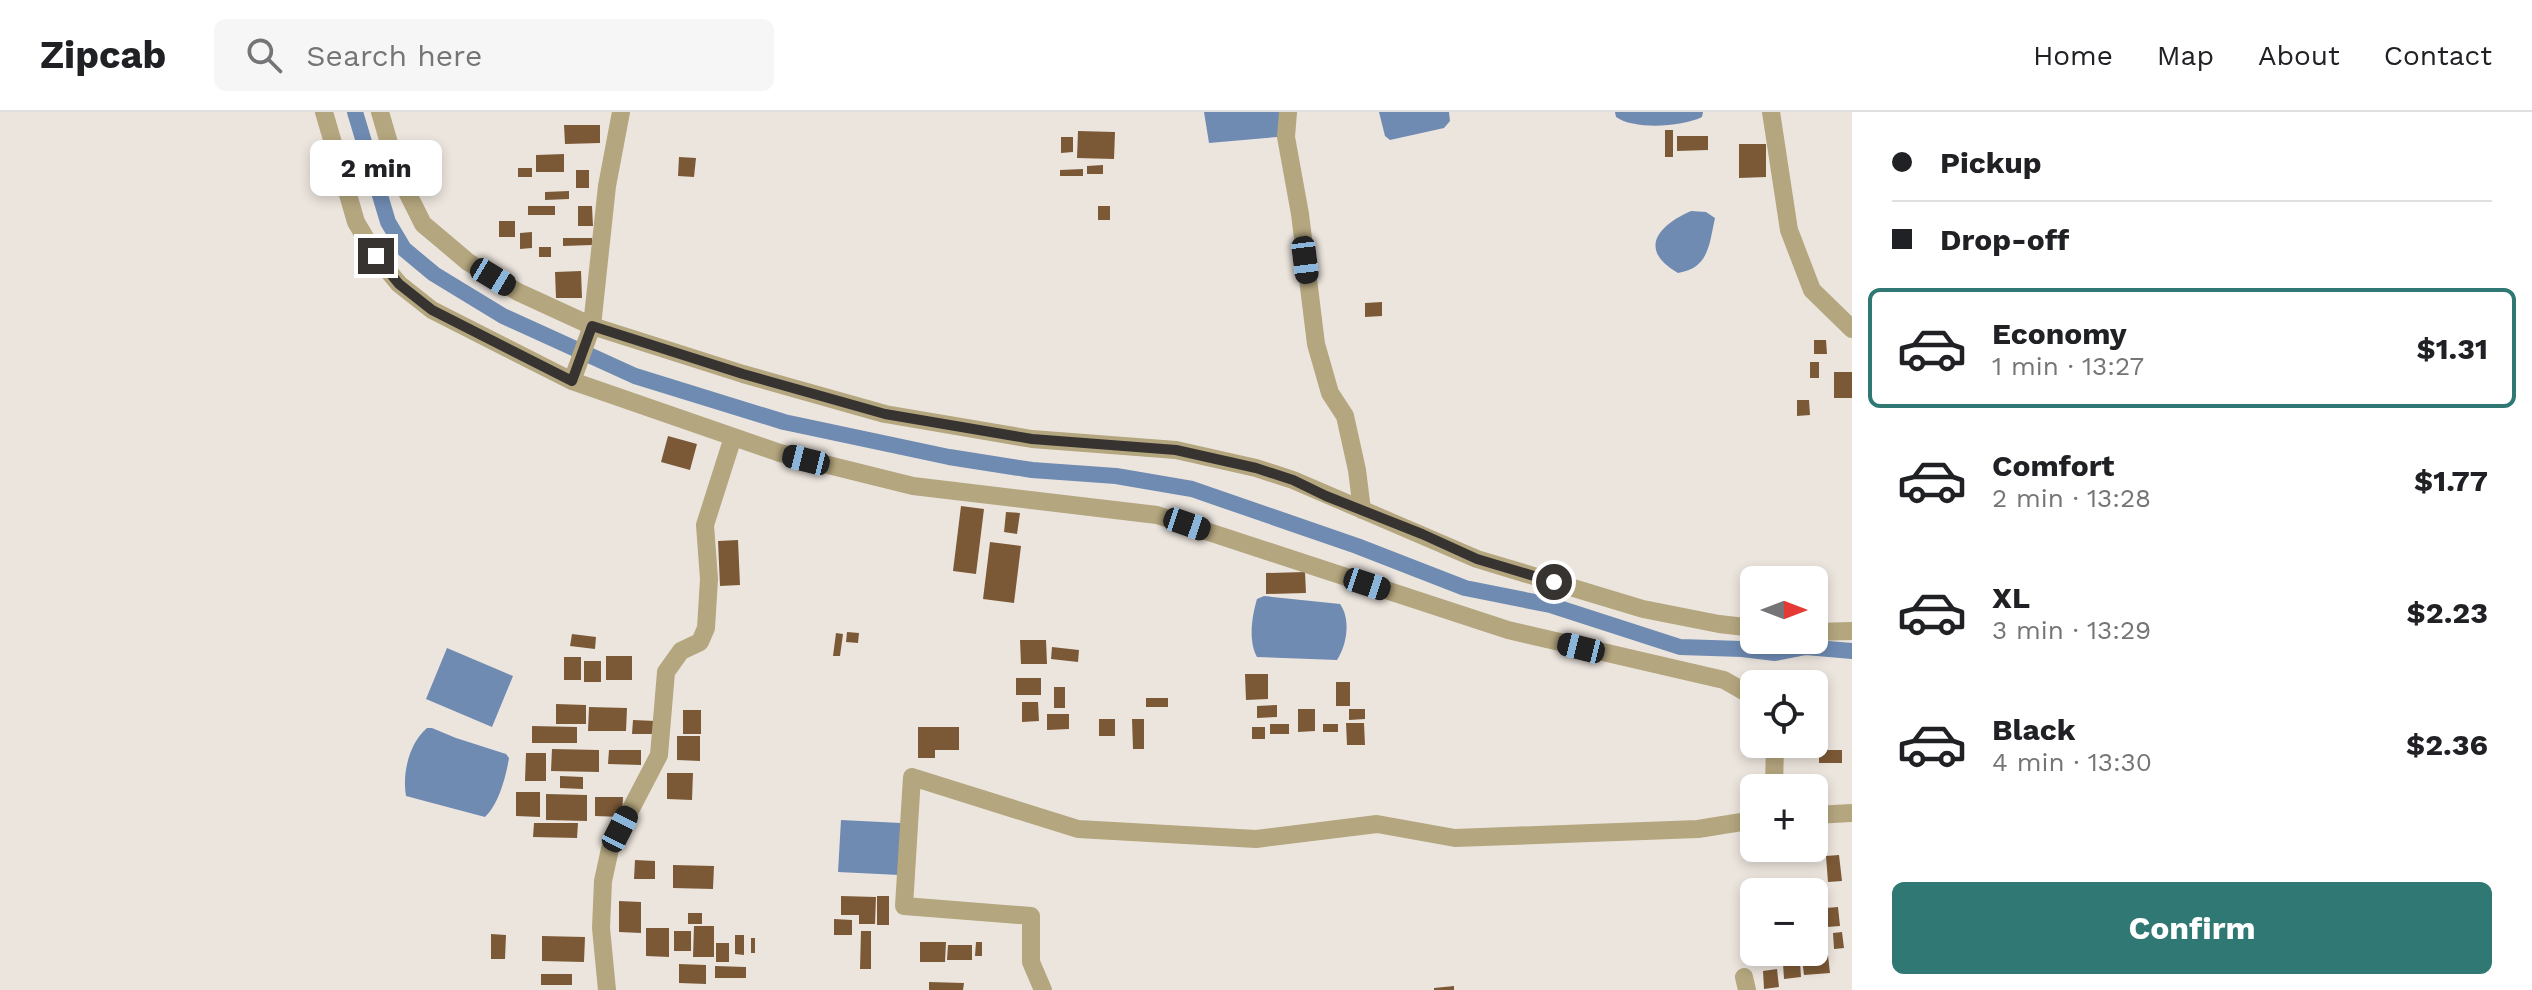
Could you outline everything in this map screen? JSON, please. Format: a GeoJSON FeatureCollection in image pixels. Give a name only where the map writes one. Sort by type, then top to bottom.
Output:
{"type":"FeatureCollection","features":[{"type":"Feature","properties":{"kind":"street"},"geometry":{"type":"LineString","coordinates":[[324,112],[356,222],[376,256],[399,284],[432,310],[572,381],[780,453],[913,486],[1157,515],[1508,630],[1724,680],[1740,689]]}},
{"type":"Feature","properties":{"kind":"street"},"geometry":{"type":"LineString","coordinates":[[380,112],[398,174],[423,224],[468,262],[518,292],[592,326],[743,374],[885,414],[1032,439],[1176,450],[1256,468],[1293,480],[1477,559],[1628,605],[1740,626]]}},
{"type":"Feature","properties":{"kind":"street"},"geometry":{"type":"LineString","coordinates":[[572,381],[592,326],[607,186],[621,112]]}},
{"type":"Feature","properties":{"kind":"street"},"geometry":{"type":"LineString","coordinates":[[1288,112],[1286,137],[1300,214],[1316,344],[1330,393],[1345,416],[1362,510]]}},
{"type":"Feature","properties":{"kind":"street"},"geometry":{"type":"LineString","coordinates":[[1771,112],[1789,230],[1812,290],[1852,329]]}},
{"type":"Feature","properties":{"kind":"street"},"geometry":{"type":"LineString","coordinates":[[607,990],[601,928],[603,881],[610,849],[659,755],[666,672],[681,651],[700,642],[706,628],[709,579],[705,525],[733,437]]}},
{"type":"Feature","properties":{"kind":"street"},"geometry":{"type":"LineString","coordinates":[[1828,632],[1852,631]]}},
{"type":"Feature","properties":{"kind":"street"},"geometry":{"type":"LineString","coordinates":[[1043,990],[1031,962],[1031,916],[904,906],[912,777],[1078,829],[1256,839],[1377,824],[1455,838],[1698,829],[1740,822]]}},
{"type":"Feature","properties":{"kind":"street"},"geometry":{"type":"LineString","coordinates":[[1828,814],[1852,813]]}},
{"type":"Feature","properties":{"kind":"water"},"geometry":{"type":"Polygon","coordinates":[[[1204,112],[1280,112],[1280,129],[1277,137],[1209,143],[1204,112]]]}},
{"type":"Feature","properties":{"kind":"water"},"geometry":{"type":"Polygon","coordinates":[[[1379,112],[1449,112],[1450,121],[1444,128],[1390,140],[1385,136],[1379,112]]]}},
{"type":"Feature","properties":{"kind":"water"},"geometry":{"type":"Polygon","coordinates":[[[1615,112],[1703,112],[1702,117],[1693,120],[1658,126],[1624,121],[1616,117],[1615,112]]]}},
{"type":"Feature","properties":{"kind":"water"},"geometry":{"type":"Polygon","coordinates":[[[1691,211],[1706,212],[1715,218],[1702,261],[1678,273],[1658,256],[1657,239],[1669,224],[1691,211]]]}},
{"type":"Feature","properties":{"kind":"water"},"geometry":{"type":"Polygon","coordinates":[[[1264,596],[1340,604],[1346,617],[1346,632],[1337,660],[1257,657],[1252,644],[1252,621],[1257,599],[1264,596]]]}},
{"type":"Feature","properties":{"kind":"water"},"geometry":{"type":"Polygon","coordinates":[[[447,648],[513,676],[492,727],[426,699],[447,648]]]}},
{"type":"Feature","properties":{"kind":"water"},"geometry":{"type":"Polygon","coordinates":[[[427,728],[506,754],[509,758],[498,797],[485,817],[406,796],[408,759],[427,728]]]}},
{"type":"Feature","properties":{"kind":"water"},"geometry":{"type":"Polygon","coordinates":[[[841,820],[901,823],[899,875],[838,872],[841,820]]]}},
{"type":"Feature","properties":{"kind":"building"},"geometry":{"type":"Polygon","coordinates":[[[564,125],[600,125],[600,143],[565,144],[564,125]]]}},
{"type":"Feature","properties":{"kind":"building"},"geometry":{"type":"Polygon","coordinates":[[[1665,130],[1673,130],[1673,157],[1665,157],[1665,130]]]}},
{"type":"Feature","properties":{"kind":"building"},"geometry":{"type":"Polygon","coordinates":[[[1078,131],[1115,132],[1114,159],[1077,158],[1078,131]]]}},
{"type":"Feature","properties":{"kind":"building"},"geometry":{"type":"Polygon","coordinates":[[[1677,136],[1708,136],[1708,150],[1677,151],[1677,136]]]}},
{"type":"Feature","properties":{"kind":"building"},"geometry":{"type":"Polygon","coordinates":[[[1061,137],[1073,137],[1073,152],[1061,153],[1061,137]]]}},
{"type":"Feature","properties":{"kind":"building"},"geometry":{"type":"Polygon","coordinates":[[[1739,144],[1766,144],[1766,177],[1739,178],[1739,144]]]}},
{"type":"Feature","properties":{"kind":"building"},"geometry":{"type":"Polygon","coordinates":[[[564,154],[564,172],[536,172],[536,155],[564,154]]]}},
{"type":"Feature","properties":{"kind":"building"},"geometry":{"type":"Polygon","coordinates":[[[679,157],[696,158],[694,177],[678,176],[679,157]]]}},
{"type":"Feature","properties":{"kind":"building"},"geometry":{"type":"Polygon","coordinates":[[[1103,165],[1103,174],[1087,174],[1087,166],[1103,165]]]}},
{"type":"Feature","properties":{"kind":"building"},"geometry":{"type":"Polygon","coordinates":[[[518,168],[532,168],[532,177],[518,177],[518,168]]]}},
{"type":"Feature","properties":{"kind":"building"},"geometry":{"type":"Polygon","coordinates":[[[1083,169],[1083,176],[1060,176],[1060,170],[1083,169]]]}},
{"type":"Feature","properties":{"kind":"building"},"geometry":{"type":"Polygon","coordinates":[[[576,170],[589,170],[589,188],[576,188],[576,170]]]}},
{"type":"Feature","properties":{"kind":"building"},"geometry":{"type":"Polygon","coordinates":[[[569,191],[569,199],[545,200],[545,192],[569,191]]]}},
{"type":"Feature","properties":{"kind":"building"},"geometry":{"type":"Polygon","coordinates":[[[528,206],[555,206],[555,215],[528,215],[528,206]]]}},
{"type":"Feature","properties":{"kind":"building"},"geometry":{"type":"Polygon","coordinates":[[[578,206],[592,206],[593,226],[578,226],[578,206]]]}},
{"type":"Feature","properties":{"kind":"building"},"geometry":{"type":"Polygon","coordinates":[[[1098,206],[1110,206],[1110,220],[1098,220],[1098,206]]]}},
{"type":"Feature","properties":{"kind":"building"},"geometry":{"type":"Polygon","coordinates":[[[499,221],[515,221],[515,237],[499,237],[499,221]]]}},
{"type":"Feature","properties":{"kind":"building"},"geometry":{"type":"Polygon","coordinates":[[[532,232],[532,248],[520,249],[520,233],[532,232]]]}},
{"type":"Feature","properties":{"kind":"building"},"geometry":{"type":"Polygon","coordinates":[[[563,238],[592,238],[592,245],[563,246],[563,238]]]}},
{"type":"Feature","properties":{"kind":"building"},"geometry":{"type":"Polygon","coordinates":[[[539,247],[551,247],[551,257],[539,257],[539,247]]]}},
{"type":"Feature","properties":{"kind":"building"},"geometry":{"type":"Polygon","coordinates":[[[581,271],[582,298],[556,298],[555,272],[581,271]]]}},
{"type":"Feature","properties":{"kind":"building"},"geometry":{"type":"Polygon","coordinates":[[[1382,302],[1382,316],[1365,317],[1365,303],[1382,302]]]}},
{"type":"Feature","properties":{"kind":"building"},"geometry":{"type":"Polygon","coordinates":[[[1814,340],[1826,340],[1827,354],[1814,354],[1814,340]]]}},
{"type":"Feature","properties":{"kind":"building"},"geometry":{"type":"Polygon","coordinates":[[[1810,362],[1819,362],[1819,378],[1810,378],[1810,362]]]}},
{"type":"Feature","properties":{"kind":"building"},"geometry":{"type":"Polygon","coordinates":[[[1834,372],[1852,372],[1852,398],[1834,398],[1834,372]]]}},
{"type":"Feature","properties":{"kind":"building"},"geometry":{"type":"Polygon","coordinates":[[[1797,400],[1809,400],[1810,415],[1797,416],[1797,400]]]}},
{"type":"Feature","properties":{"kind":"building"},"geometry":{"type":"Polygon","coordinates":[[[668,436],[697,444],[690,470],[661,462],[668,436]]]}},
{"type":"Feature","properties":{"kind":"building"},"geometry":{"type":"Polygon","coordinates":[[[961,506],[984,509],[976,574],[953,571],[961,506]]]}},
{"type":"Feature","properties":{"kind":"building"},"geometry":{"type":"Polygon","coordinates":[[[1006,512],[1020,513],[1017,534],[1004,532],[1006,512]]]}},
{"type":"Feature","properties":{"kind":"building"},"geometry":{"type":"Polygon","coordinates":[[[738,540],[740,585],[720,586],[718,541],[738,540]]]}},
{"type":"Feature","properties":{"kind":"building"},"geometry":{"type":"Polygon","coordinates":[[[990,542],[1021,546],[1014,603],[983,599],[990,542]]]}},
{"type":"Feature","properties":{"kind":"building"},"geometry":{"type":"Polygon","coordinates":[[[1305,572],[1306,593],[1266,594],[1266,573],[1305,572]]]}},
{"type":"Feature","properties":{"kind":"building"},"geometry":{"type":"Polygon","coordinates":[[[847,632],[859,633],[858,643],[846,642],[847,632]]]}},
{"type":"Feature","properties":{"kind":"building"},"geometry":{"type":"Polygon","coordinates":[[[836,633],[843,634],[840,656],[833,656],[836,633]]]}},
{"type":"Feature","properties":{"kind":"building"},"geometry":{"type":"Polygon","coordinates":[[[572,634],[596,637],[595,649],[570,646],[572,634]]]}},
{"type":"Feature","properties":{"kind":"building"},"geometry":{"type":"Polygon","coordinates":[[[1020,640],[1046,640],[1047,664],[1021,664],[1020,640]]]}},
{"type":"Feature","properties":{"kind":"building"},"geometry":{"type":"Polygon","coordinates":[[[1052,647],[1079,650],[1078,662],[1051,659],[1052,647]]]}},
{"type":"Feature","properties":{"kind":"building"},"geometry":{"type":"Polygon","coordinates":[[[606,656],[632,656],[632,680],[606,680],[606,656]]]}},
{"type":"Feature","properties":{"kind":"building"},"geometry":{"type":"Polygon","coordinates":[[[564,657],[581,657],[581,680],[564,680],[564,657]]]}},
{"type":"Feature","properties":{"kind":"building"},"geometry":{"type":"Polygon","coordinates":[[[584,661],[601,661],[601,682],[584,682],[584,661]]]}},
{"type":"Feature","properties":{"kind":"building"},"geometry":{"type":"Polygon","coordinates":[[[1245,674],[1268,674],[1268,699],[1246,700],[1245,674]]]}},
{"type":"Feature","properties":{"kind":"building"},"geometry":{"type":"Polygon","coordinates":[[[1016,678],[1041,678],[1041,695],[1016,695],[1016,678]]]}},
{"type":"Feature","properties":{"kind":"building"},"geometry":{"type":"Polygon","coordinates":[[[1336,682],[1350,682],[1350,706],[1336,706],[1336,682]]]}},
{"type":"Feature","properties":{"kind":"building"},"geometry":{"type":"Polygon","coordinates":[[[1054,687],[1065,687],[1065,708],[1054,708],[1054,687]]]}},
{"type":"Feature","properties":{"kind":"building"},"geometry":{"type":"Polygon","coordinates":[[[1146,698],[1168,698],[1168,707],[1146,707],[1146,698]]]}},
{"type":"Feature","properties":{"kind":"building"},"geometry":{"type":"Polygon","coordinates":[[[1022,702],[1038,702],[1039,721],[1022,722],[1022,702]]]}},
{"type":"Feature","properties":{"kind":"building"},"geometry":{"type":"Polygon","coordinates":[[[556,704],[586,705],[586,724],[556,724],[556,704]]]}},
{"type":"Feature","properties":{"kind":"building"},"geometry":{"type":"Polygon","coordinates":[[[1277,705],[1277,717],[1257,718],[1257,706],[1277,705]]]}},
{"type":"Feature","properties":{"kind":"building"},"geometry":{"type":"Polygon","coordinates":[[[589,707],[627,708],[626,731],[588,731],[589,707]]]}},
{"type":"Feature","properties":{"kind":"building"},"geometry":{"type":"Polygon","coordinates":[[[1298,709],[1315,709],[1315,731],[1298,732],[1298,709]]]}},
{"type":"Feature","properties":{"kind":"building"},"geometry":{"type":"Polygon","coordinates":[[[1349,709],[1365,709],[1365,719],[1349,720],[1349,709]]]}},
{"type":"Feature","properties":{"kind":"building"},"geometry":{"type":"Polygon","coordinates":[[[683,710],[701,710],[701,734],[683,734],[683,710]]]}},
{"type":"Feature","properties":{"kind":"building"},"geometry":{"type":"Polygon","coordinates":[[[1047,714],[1069,714],[1069,729],[1047,730],[1047,714]]]}},
{"type":"Feature","properties":{"kind":"building"},"geometry":{"type":"Polygon","coordinates":[[[1099,719],[1115,719],[1115,736],[1099,736],[1099,719]]]}},
{"type":"Feature","properties":{"kind":"building"},"geometry":{"type":"Polygon","coordinates":[[[1132,719],[1144,719],[1144,749],[1133,749],[1132,719]]]}},
{"type":"Feature","properties":{"kind":"building"},"geometry":{"type":"Polygon","coordinates":[[[633,720],[656,721],[656,734],[632,734],[633,720]]]}},
{"type":"Feature","properties":{"kind":"building"},"geometry":{"type":"Polygon","coordinates":[[[1346,723],[1364,723],[1365,745],[1347,745],[1346,723]]]}},
{"type":"Feature","properties":{"kind":"building"},"geometry":{"type":"Polygon","coordinates":[[[1270,724],[1289,724],[1289,734],[1270,734],[1270,724]]]}},
{"type":"Feature","properties":{"kind":"building"},"geometry":{"type":"Polygon","coordinates":[[[1323,724],[1338,724],[1338,732],[1323,732],[1323,724]]]}},
{"type":"Feature","properties":{"kind":"building"},"geometry":{"type":"Polygon","coordinates":[[[532,726],[577,727],[577,743],[532,743],[532,726]]]}},
{"type":"Feature","properties":{"kind":"building"},"geometry":{"type":"Polygon","coordinates":[[[918,727],[959,727],[959,750],[935,750],[935,758],[918,758],[918,727]]]}},
{"type":"Feature","properties":{"kind":"building"},"geometry":{"type":"Polygon","coordinates":[[[1252,727],[1265,727],[1265,739],[1252,739],[1252,727]]]}},
{"type":"Feature","properties":{"kind":"building"},"geometry":{"type":"Polygon","coordinates":[[[677,736],[700,736],[700,761],[677,760],[677,736]]]}},
{"type":"Feature","properties":{"kind":"building"},"geometry":{"type":"Polygon","coordinates":[[[552,749],[599,750],[599,772],[551,771],[552,749]]]}},
{"type":"Feature","properties":{"kind":"building"},"geometry":{"type":"Polygon","coordinates":[[[609,750],[641,750],[641,765],[608,764],[609,750]]]}},
{"type":"Feature","properties":{"kind":"building"},"geometry":{"type":"Polygon","coordinates":[[[1828,750],[1842,750],[1842,763],[1819,763],[1819,758],[1828,758],[1828,750]]]}},
{"type":"Feature","properties":{"kind":"building"},"geometry":{"type":"Polygon","coordinates":[[[526,753],[546,753],[546,781],[525,781],[526,753]]]}},
{"type":"Feature","properties":{"kind":"building"},"geometry":{"type":"Polygon","coordinates":[[[667,773],[693,773],[692,800],[667,799],[667,773]]]}},
{"type":"Feature","properties":{"kind":"building"},"geometry":{"type":"Polygon","coordinates":[[[560,776],[583,777],[583,789],[560,788],[560,776]]]}},
{"type":"Feature","properties":{"kind":"building"},"geometry":{"type":"Polygon","coordinates":[[[516,792],[540,792],[540,817],[516,816],[516,792]]]}},
{"type":"Feature","properties":{"kind":"building"},"geometry":{"type":"Polygon","coordinates":[[[546,794],[587,795],[587,821],[546,820],[546,794]]]}},
{"type":"Feature","properties":{"kind":"building"},"geometry":{"type":"Polygon","coordinates":[[[595,797],[623,797],[622,817],[595,816],[595,797]]]}},
{"type":"Feature","properties":{"kind":"building"},"geometry":{"type":"Polygon","coordinates":[[[534,823],[578,823],[577,838],[533,837],[534,823]]]}},
{"type":"Feature","properties":{"kind":"building"},"geometry":{"type":"Polygon","coordinates":[[[1839,855],[1842,881],[1828,882],[1828,856],[1839,855]]]}},
{"type":"Feature","properties":{"kind":"building"},"geometry":{"type":"Polygon","coordinates":[[[635,860],[655,861],[655,879],[634,879],[635,860]]]}},
{"type":"Feature","properties":{"kind":"building"},"geometry":{"type":"Polygon","coordinates":[[[673,865],[714,866],[713,889],[673,888],[673,865]]]}},
{"type":"Feature","properties":{"kind":"building"},"geometry":{"type":"Polygon","coordinates":[[[841,896],[876,897],[875,924],[859,924],[859,915],[841,915],[841,896]]]}},
{"type":"Feature","properties":{"kind":"building"},"geometry":{"type":"Polygon","coordinates":[[[877,896],[889,896],[889,925],[877,925],[877,896]]]}},
{"type":"Feature","properties":{"kind":"building"},"geometry":{"type":"Polygon","coordinates":[[[619,901],[641,902],[641,933],[619,932],[619,901]]]}},
{"type":"Feature","properties":{"kind":"building"},"geometry":{"type":"Polygon","coordinates":[[[1838,907],[1840,926],[1828,927],[1828,908],[1838,907]]]}},
{"type":"Feature","properties":{"kind":"building"},"geometry":{"type":"Polygon","coordinates":[[[688,913],[702,913],[702,924],[688,924],[688,913]]]}},
{"type":"Feature","properties":{"kind":"building"},"geometry":{"type":"Polygon","coordinates":[[[834,919],[852,920],[852,935],[834,935],[834,919]]]}},
{"type":"Feature","properties":{"kind":"building"},"geometry":{"type":"Polygon","coordinates":[[[694,926],[714,926],[714,957],[693,957],[694,926]]]}},
{"type":"Feature","properties":{"kind":"building"},"geometry":{"type":"Polygon","coordinates":[[[646,928],[669,928],[669,957],[646,956],[646,928]]]}},
{"type":"Feature","properties":{"kind":"building"},"geometry":{"type":"Polygon","coordinates":[[[674,931],[691,931],[691,951],[674,951],[674,931]]]}},
{"type":"Feature","properties":{"kind":"building"},"geometry":{"type":"Polygon","coordinates":[[[861,931],[871,931],[871,969],[860,969],[861,931]]]}},
{"type":"Feature","properties":{"kind":"building"},"geometry":{"type":"Polygon","coordinates":[[[1842,932],[1844,948],[1834,949],[1833,933],[1842,932]]]}},
{"type":"Feature","properties":{"kind":"building"},"geometry":{"type":"Polygon","coordinates":[[[491,934],[506,935],[505,959],[491,959],[491,934]]]}},
{"type":"Feature","properties":{"kind":"building"},"geometry":{"type":"Polygon","coordinates":[[[735,935],[744,935],[744,955],[735,954],[735,935]]]}},
{"type":"Feature","properties":{"kind":"building"},"geometry":{"type":"Polygon","coordinates":[[[542,936],[585,937],[584,962],[542,961],[542,936]]]}},
{"type":"Feature","properties":{"kind":"building"},"geometry":{"type":"Polygon","coordinates":[[[751,938],[755,938],[755,953],[751,953],[751,938]]]}},
{"type":"Feature","properties":{"kind":"building"},"geometry":{"type":"Polygon","coordinates":[[[920,942],[946,942],[945,962],[920,962],[920,942]]]}},
{"type":"Feature","properties":{"kind":"building"},"geometry":{"type":"Polygon","coordinates":[[[976,942],[982,942],[982,956],[975,956],[976,942]]]}},
{"type":"Feature","properties":{"kind":"building"},"geometry":{"type":"Polygon","coordinates":[[[716,943],[729,943],[729,962],[716,962],[716,943]]]}},
{"type":"Feature","properties":{"kind":"building"},"geometry":{"type":"Polygon","coordinates":[[[948,945],[972,945],[972,960],[947,960],[948,945]]]}},
{"type":"Feature","properties":{"kind":"building"},"geometry":{"type":"Polygon","coordinates":[[[1828,955],[1830,973],[1804,975],[1803,966],[1828,966],[1828,955]]]}},
{"type":"Feature","properties":{"kind":"building"},"geometry":{"type":"Polygon","coordinates":[[[679,964],[706,965],[706,984],[679,983],[679,964]]]}},
{"type":"Feature","properties":{"kind":"building"},"geometry":{"type":"Polygon","coordinates":[[[715,966],[746,967],[746,978],[715,978],[715,966]]]}},
{"type":"Feature","properties":{"kind":"building"},"geometry":{"type":"Polygon","coordinates":[[[1783,966],[1800,966],[1801,977],[1784,979],[1783,966]]]}},
{"type":"Feature","properties":{"kind":"building"},"geometry":{"type":"Polygon","coordinates":[[[1777,969],[1779,987],[1764,989],[1763,971],[1777,969]]]}},
{"type":"Feature","properties":{"kind":"building"},"geometry":{"type":"Polygon","coordinates":[[[541,974],[572,974],[572,985],[541,985],[541,974]]]}},
{"type":"Feature","properties":{"kind":"building"},"geometry":{"type":"Polygon","coordinates":[[[929,982],[964,983],[963,990],[929,990],[929,982]]]}},
{"type":"Feature","properties":{"kind":"building"},"geometry":{"type":"Polygon","coordinates":[[[1454,986],[1454,990],[1434,990],[1434,988],[1454,986]]]}},
{"type":"Feature","properties":{"kind":"waterway"},"geometry":{"type":"LineString","coordinates":[[355,112],[388,222],[404,249],[434,274],[503,316],[635,376],[784,422],[949,457],[1032,470],[1116,476],[1192,489],[1357,546],[1465,588],[1550,605],[1680,647],[1775,653],[1806,647],[1852,651]]}},
{"type":"Feature","properties":{"kind":"route"},"geometry":{"type":"LineString","coordinates":[[376,256],[399,284],[432,310],[572,381],[592,326],[743,374],[885,414],[1032,439],[1176,450],[1256,468],[1293,480],[1477,559],[1554,582]]}}]}
